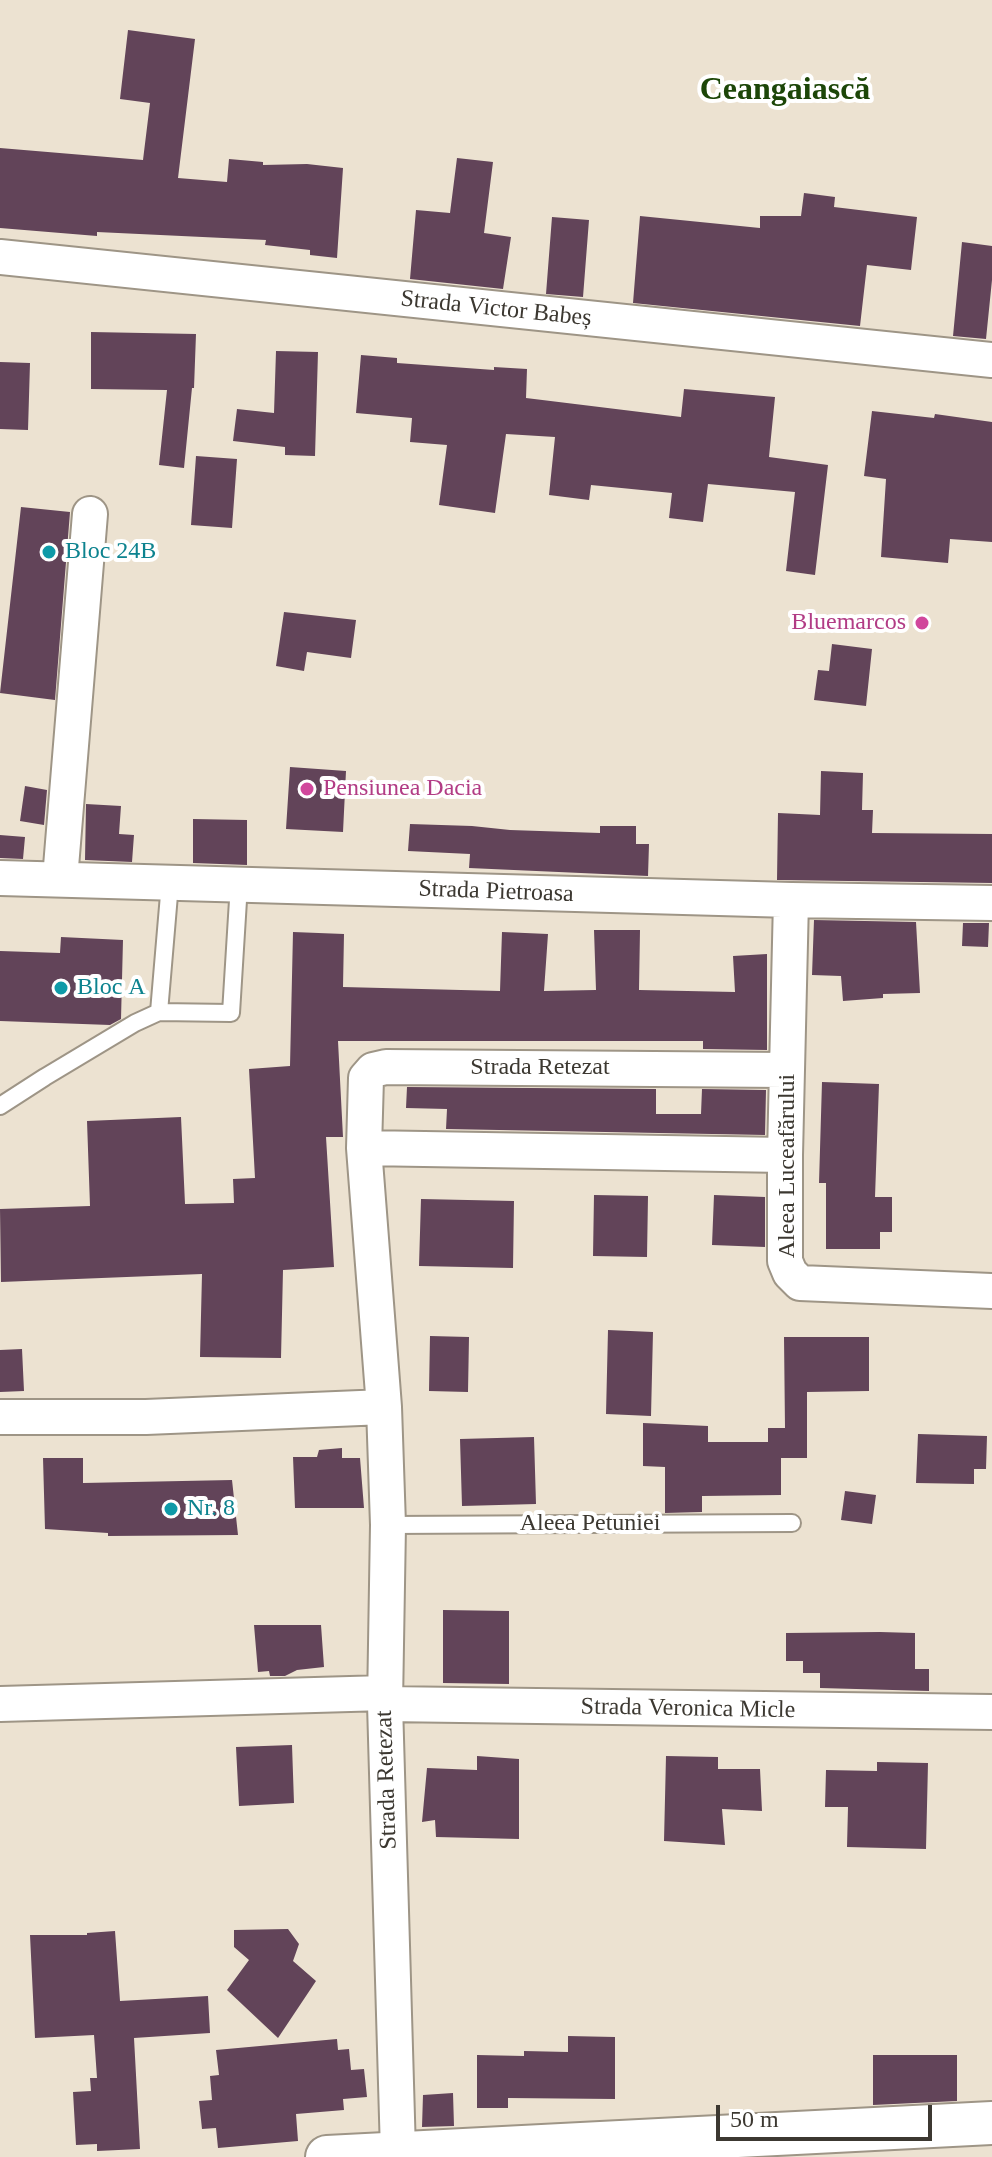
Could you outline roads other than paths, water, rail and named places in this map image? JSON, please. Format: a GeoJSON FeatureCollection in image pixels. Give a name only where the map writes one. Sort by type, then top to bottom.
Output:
{"type":"FeatureCollection","features":[{"type":"Feature","properties":{"kind":"street","name":"Strada Victor Babeș"},"geometry":{"type":"LineString","coordinates":[[0,257],[992,360]]}},
{"type":"Feature","properties":{"kind":"street"},"geometry":{"type":"LineString","coordinates":[[60,879],[90,514]]}},
{"type":"Feature","properties":{"kind":"street","name":"Strada Pietroasa"},"geometry":{"type":"LineString","coordinates":[[0,878],[992,903]]}},
{"type":"Feature","properties":{"kind":"street","name":"Aleea Luceafărului"},"geometry":{"type":"LineString","coordinates":[[791,900],[785,1155],[785,1261],[790,1273],[800,1283],[992,1291]]}},
{"type":"Feature","properties":{"kind":"street","name":"Strada Retezat"},"geometry":{"type":"LineString","coordinates":[[398,2152],[385,1699],[388,1525],[384,1407],[364,1148],[366,1078],[373,1070],[386,1067],[787,1070]]}},
{"type":"Feature","properties":{"kind":"street"},"geometry":{"type":"LineString","coordinates":[[364,1148],[785,1155]]}},
{"type":"Feature","properties":{"kind":"street"},"geometry":{"type":"LineString","coordinates":[[0,1417],[146,1417],[384,1407]]}},
{"type":"Feature","properties":{"kind":"street","name":"Strada Veronica Micle"},"geometry":{"type":"LineString","coordinates":[[0,1704],[385,1699],[992,1712]]}},
{"type":"Feature","properties":{"kind":"street"},"geometry":{"type":"LineString","coordinates":[[327,2157],[992,2123]]}},
{"type":"Feature","properties":{"kind":"lane"},"geometry":{"type":"LineString","coordinates":[[159,1012],[170,883]]}},
{"type":"Feature","properties":{"kind":"lane"},"geometry":{"type":"LineString","coordinates":[[0,1106],[96,1046],[159,1012],[231,1013],[239,884]]}},
{"type":"Feature","properties":{"kind":"lane","name":"Aleea Petuniei"},"geometry":{"type":"LineString","coordinates":[[388,1525],[792,1523]]}},
{"type":"Feature","properties":{"kind":"place","name":"Bloc 24B"},"geometry":{"type":"Point","coordinates":[49,552]}},
{"type":"Feature","properties":{"kind":"place","name":"Bluemarcos"},"geometry":{"type":"Point","coordinates":[922,623]}},
{"type":"Feature","properties":{"kind":"place","name":"Pensiunea Dacia"},"geometry":{"type":"Point","coordinates":[307,789]}},
{"type":"Feature","properties":{"kind":"place","name":"Bloc A"},"geometry":{"type":"Point","coordinates":[61,988]}},
{"type":"Feature","properties":{"kind":"place","name":"Nr. 8"},"geometry":{"type":"Point","coordinates":[171,1509]}},
{"type":"Feature","properties":{"kind":"district","name":"Ceangaiască"},"geometry":{"type":"Point","coordinates":[785,91]}}]}
